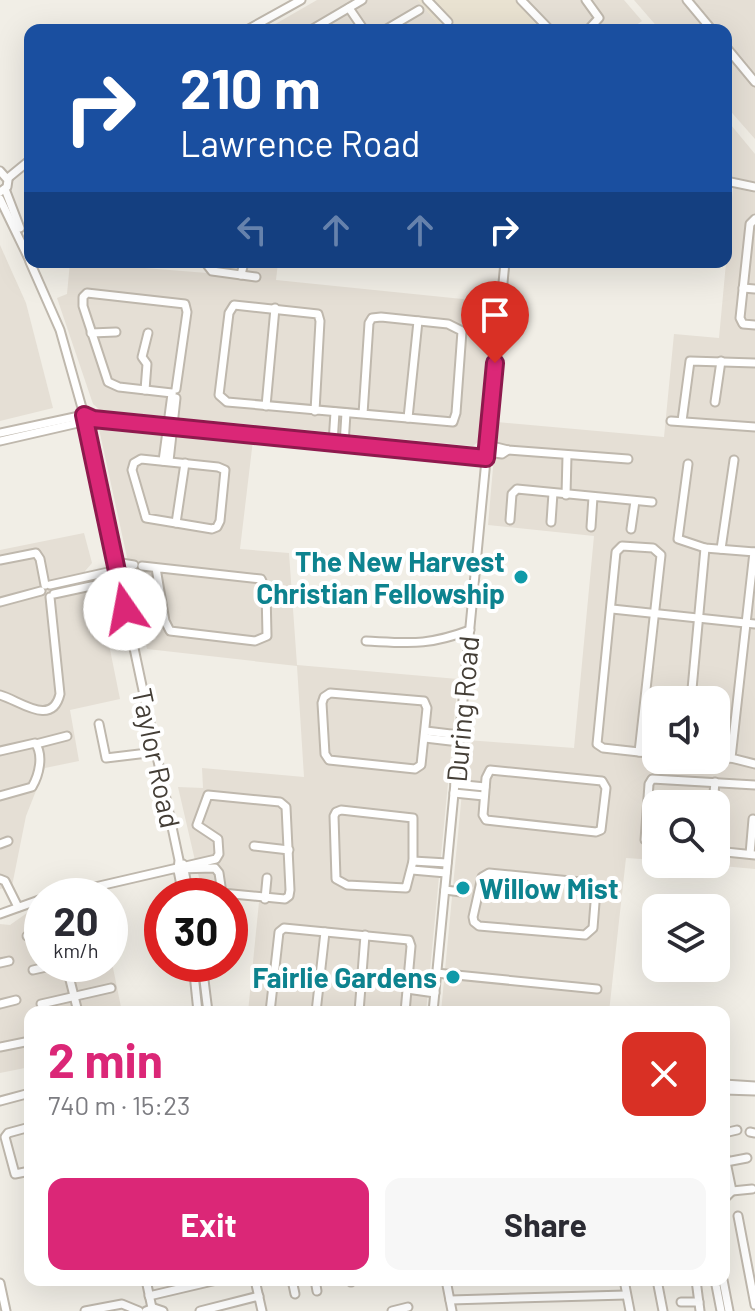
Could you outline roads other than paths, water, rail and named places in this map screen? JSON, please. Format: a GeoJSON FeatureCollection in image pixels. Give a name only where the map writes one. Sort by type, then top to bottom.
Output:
{"type":"FeatureCollection","features":[{"type":"Feature","properties":{"kind":"street"},"geometry":{"type":"LineString","coordinates":[[258,24],[301,0]]}},
{"type":"Feature","properties":{"kind":"street"},"geometry":{"type":"LineString","coordinates":[[427,0],[448,22]]}},
{"type":"Feature","properties":{"kind":"street"},"geometry":{"type":"LineString","coordinates":[[522,0],[544,24]]}},
{"type":"Feature","properties":{"kind":"street"},"geometry":{"type":"LineString","coordinates":[[586,0],[599,18],[594,24]]}},
{"type":"Feature","properties":{"kind":"street"},"geometry":{"type":"LineString","coordinates":[[687,0],[707,24]]}},
{"type":"Feature","properties":{"kind":"street"},"geometry":{"type":"LineString","coordinates":[[321,24],[356,2],[362,24]]}},
{"type":"Feature","properties":{"kind":"street"},"geometry":{"type":"LineString","coordinates":[[395,24],[419,10]]}},
{"type":"Feature","properties":{"kind":"street"},"geometry":{"type":"LineString","coordinates":[[732,54],[755,82]]}},
{"type":"Feature","properties":{"kind":"street"},"geometry":{"type":"LineString","coordinates":[[24,163],[4,173],[2,190],[24,238]]}},
{"type":"Feature","properties":{"kind":"street"},"geometry":{"type":"LineString","coordinates":[[732,182],[755,187]]}},
{"type":"Feature","properties":{"kind":"street","name":"Taylor Road"},"geometry":{"type":"LineString","coordinates":[[0,199],[24,248]]}},
{"type":"Feature","properties":{"kind":"street"},"geometry":{"type":"LineString","coordinates":[[0,216],[8,222],[22,244]]}},
{"type":"Feature","properties":{"kind":"street"},"geometry":{"type":"LineString","coordinates":[[755,219],[750,224],[751,250],[740,320],[743,324],[755,325]]}},
{"type":"Feature","properties":{"kind":"street","name":"Taylor Road"},"geometry":{"type":"LineString","coordinates":[[35,268],[52,298],[88,419],[182,878]]}},
{"type":"Feature","properties":{"kind":"street"},"geometry":{"type":"LineString","coordinates":[[208,268],[256,277]]}},
{"type":"Feature","properties":{"kind":"street"},"geometry":{"type":"LineString","coordinates":[[241,275],[243,268]]}},
{"type":"Feature","properties":{"kind":"street","name":"During Road"},"geometry":{"type":"LineString","coordinates":[[434,1006],[504,268]]}},
{"type":"Feature","properties":{"kind":"street"},"geometry":{"type":"LineString","coordinates":[[743,288],[755,289]]}},
{"type":"Feature","properties":{"kind":"street"},"geometry":{"type":"LineString","coordinates":[[166,461],[187,312],[185,304],[90,292],[84,295],[82,303],[108,382],[119,387],[174,393]]}},
{"type":"Feature","properties":{"kind":"street"},"geometry":{"type":"LineString","coordinates":[[315,411],[320,317],[313,312],[238,305],[230,310],[219,395],[223,401],[315,411],[451,422],[456,418],[462,331],[453,325],[418,321],[376,317],[370,321],[363,414]]}},
{"type":"Feature","properties":{"kind":"street"},"geometry":{"type":"LineString","coordinates":[[266,406],[275,308]]}},
{"type":"Feature","properties":{"kind":"street"},"geometry":{"type":"LineString","coordinates":[[408,418],[418,321]]}},
{"type":"Feature","properties":{"kind":"street"},"geometry":{"type":"LineString","coordinates":[[91,333],[116,332]]}},
{"type":"Feature","properties":{"kind":"street"},"geometry":{"type":"LineString","coordinates":[[145,390],[147,364],[142,357],[148,333]]}},
{"type":"Feature","properties":{"kind":"street"},"geometry":{"type":"LineString","coordinates":[[682,421],[689,362],[696,359],[755,363]]}},
{"type":"Feature","properties":{"kind":"street"},"geometry":{"type":"LineString","coordinates":[[715,402],[721,361]]}},
{"type":"Feature","properties":{"kind":"street"},"geometry":{"type":"LineString","coordinates":[[333,443],[335,412]]}},
{"type":"Feature","properties":{"kind":"street"},"geometry":{"type":"LineString","coordinates":[[344,445],[346,413]]}},
{"type":"Feature","properties":{"kind":"street"},"geometry":{"type":"LineString","coordinates":[[0,441],[88,419]]}},
{"type":"Feature","properties":{"kind":"street"},"geometry":{"type":"LineString","coordinates":[[0,433],[88,419],[344,445],[502,454],[508,450],[628,459]]}},
{"type":"Feature","properties":{"kind":"street"},"geometry":{"type":"LineString","coordinates":[[671,421],[755,427]]}},
{"type":"Feature","properties":{"kind":"street"},"geometry":{"type":"LineString","coordinates":[[566,495],[567,456]]}},
{"type":"Feature","properties":{"kind":"street"},"geometry":{"type":"LineString","coordinates":[[137,460],[166,461],[225,470],[217,527],[212,529],[146,518],[133,476],[133,465],[137,460]]}},
{"type":"Feature","properties":{"kind":"street"},"geometry":{"type":"LineString","coordinates":[[721,549],[734,460]]}},
{"type":"Feature","properties":{"kind":"street"},"geometry":{"type":"LineString","coordinates":[[176,523],[185,463]]}},
{"type":"Feature","properties":{"kind":"street"},"geometry":{"type":"LineString","coordinates":[[688,464],[678,539],[705,548],[754,552],[731,758],[755,764]]}},
{"type":"Feature","properties":{"kind":"street"},"geometry":{"type":"LineString","coordinates":[[510,520],[515,490],[652,502]]}},
{"type":"Feature","properties":{"kind":"street"},"geometry":{"type":"LineString","coordinates":[[551,522],[553,493]]}},
{"type":"Feature","properties":{"kind":"street"},"geometry":{"type":"LineString","coordinates":[[591,527],[593,497]]}},
{"type":"Feature","properties":{"kind":"street"},"geometry":{"type":"LineString","coordinates":[[631,529],[635,501]]}},
{"type":"Feature","properties":{"kind":"street"},"geometry":{"type":"LineString","coordinates":[[639,752],[661,555],[653,548],[622,546],[617,549],[597,744],[603,748],[642,752]]}},
{"type":"Feature","properties":{"kind":"street"},"geometry":{"type":"LineString","coordinates":[[692,686],[705,548]]}},
{"type":"Feature","properties":{"kind":"street"},"geometry":{"type":"LineString","coordinates":[[0,560],[36,553],[40,559],[48,591],[60,694],[58,702],[36,711],[0,695]]}},
{"type":"Feature","properties":{"kind":"street"},"geometry":{"type":"LineString","coordinates":[[48,591],[116,566],[138,566],[261,579],[267,594],[267,636],[255,641],[170,631],[165,621],[156,568]]}},
{"type":"Feature","properties":{"kind":"street"},"geometry":{"type":"LineString","coordinates":[[0,602],[119,580]]}},
{"type":"Feature","properties":{"kind":"street"},"geometry":{"type":"LineString","coordinates":[[612,609],[755,624]]}},
{"type":"Feature","properties":{"kind":"street"},"geometry":{"type":"LineString","coordinates":[[366,641],[432,642],[470,630]]}},
{"type":"Feature","properties":{"kind":"street"},"geometry":{"type":"LineString","coordinates":[[330,693],[421,699],[427,705],[425,734],[423,763],[415,769],[332,761],[325,754],[322,699],[330,693]]}},
{"type":"Feature","properties":{"kind":"street"},"geometry":{"type":"LineString","coordinates":[[99,724],[106,758],[156,752]]}},
{"type":"Feature","properties":{"kind":"street"},"geometry":{"type":"LineString","coordinates":[[425,734],[459,739]]}},
{"type":"Feature","properties":{"kind":"street"},"geometry":{"type":"LineString","coordinates":[[0,751],[67,736]]}},
{"type":"Feature","properties":{"kind":"street"},"geometry":{"type":"LineString","coordinates":[[0,796],[34,785],[40,760],[36,744]]}},
{"type":"Feature","properties":{"kind":"street"},"geometry":{"type":"LineString","coordinates":[[493,770],[602,781],[606,788],[603,826],[596,832],[489,821],[483,817],[485,791],[487,775],[493,770]]}},
{"type":"Feature","properties":{"kind":"street"},"geometry":{"type":"LineString","coordinates":[[649,790],[650,782],[656,778],[755,785]]}},
{"type":"Feature","properties":{"kind":"street"},"geometry":{"type":"LineString","coordinates":[[714,790],[715,782]]}},
{"type":"Feature","properties":{"kind":"street"},"geometry":{"type":"LineString","coordinates":[[454,788],[485,791]]}},
{"type":"Feature","properties":{"kind":"street"},"geometry":{"type":"LineString","coordinates":[[128,879],[179,866],[214,860],[219,854],[218,839],[197,825],[205,797],[211,794],[284,803],[287,812],[289,896],[282,900],[222,893],[219,873],[215,868],[179,866]]}},
{"type":"Feature","properties":{"kind":"street"},"geometry":{"type":"LineString","coordinates":[[341,810],[413,818],[413,861],[408,887],[402,890],[347,885],[338,881],[335,877],[335,813],[341,810]]}},
{"type":"Feature","properties":{"kind":"street"},"geometry":{"type":"LineString","coordinates":[[730,852],[752,854],[753,819]]}},
{"type":"Feature","properties":{"kind":"street"},"geometry":{"type":"LineString","coordinates":[[254,846],[289,850]]}},
{"type":"Feature","properties":{"kind":"street"},"geometry":{"type":"LineString","coordinates":[[413,861],[447,863]]}},
{"type":"Feature","properties":{"kind":"street"},"geometry":{"type":"LineString","coordinates":[[412,870],[446,873]]}},
{"type":"Feature","properties":{"kind":"street"},"geometry":{"type":"LineString","coordinates":[[489,873],[591,883],[596,890],[594,926],[585,935],[482,927],[473,921],[478,894],[482,877],[489,873]]}},
{"type":"Feature","properties":{"kind":"street"},"geometry":{"type":"LineString","coordinates":[[265,899],[267,878]]}},
{"type":"Feature","properties":{"kind":"street"},"geometry":{"type":"LineString","coordinates":[[0,879],[5,881],[18,907]]}},
{"type":"Feature","properties":{"kind":"street"},"geometry":{"type":"LineString","coordinates":[[445,890],[478,894]]}},
{"type":"Feature","properties":{"kind":"street"},"geometry":{"type":"LineString","coordinates":[[0,898],[11,896]]}},
{"type":"Feature","properties":{"kind":"street"},"geometry":{"type":"LineString","coordinates":[[0,914],[24,905]]}},
{"type":"Feature","properties":{"kind":"street"},"geometry":{"type":"LineString","coordinates":[[271,1006],[281,929],[409,940],[406,1006]]}},
{"type":"Feature","properties":{"kind":"street"},"geometry":{"type":"LineString","coordinates":[[317,1006],[325,932]]}},
{"type":"Feature","properties":{"kind":"street"},"geometry":{"type":"LineString","coordinates":[[359,1006],[365,935]]}},
{"type":"Feature","properties":{"kind":"street"},"geometry":{"type":"LineString","coordinates":[[0,963],[9,961]]}},
{"type":"Feature","properties":{"kind":"street"},"geometry":{"type":"LineString","coordinates":[[436,973],[597,989]]}},
{"type":"Feature","properties":{"kind":"street"},"geometry":{"type":"LineString","coordinates":[[69,982],[76,1006]]}},
{"type":"Feature","properties":{"kind":"street"},"geometry":{"type":"LineString","coordinates":[[195,982],[197,1006]]}},
{"type":"Feature","properties":{"kind":"street"},"geometry":{"type":"LineString","coordinates":[[204,982],[207,1006]]}},
{"type":"Feature","properties":{"kind":"street"},"geometry":{"type":"LineString","coordinates":[[408,985],[435,988]]}},
{"type":"Feature","properties":{"kind":"street"},"geometry":{"type":"LineString","coordinates":[[41,1004],[111,988]]}},
{"type":"Feature","properties":{"kind":"street"},"geometry":{"type":"LineString","coordinates":[[0,1004],[16,1000]]}},
{"type":"Feature","properties":{"kind":"street"},"geometry":{"type":"LineString","coordinates":[[0,1047],[24,1042]]}},
{"type":"Feature","properties":{"kind":"street"},"geometry":{"type":"LineString","coordinates":[[730,1085],[755,1089]]}},
{"type":"Feature","properties":{"kind":"street"},"geometry":{"type":"LineString","coordinates":[[730,1090],[755,1089]]}},
{"type":"Feature","properties":{"kind":"street"},"geometry":{"type":"LineString","coordinates":[[0,1101],[24,1095]]}},
{"type":"Feature","properties":{"kind":"street"},"geometry":{"type":"LineString","coordinates":[[24,1129],[8,1133],[5,1137],[15,1174],[24,1172]]}},
{"type":"Feature","properties":{"kind":"street"},"geometry":{"type":"LineString","coordinates":[[730,1132],[737,1130]]}},
{"type":"Feature","properties":{"kind":"street"},"geometry":{"type":"LineString","coordinates":[[730,1158],[747,1158]]}},
{"type":"Feature","properties":{"kind":"street"},"geometry":{"type":"LineString","coordinates":[[730,1182],[732,1191],[752,1189]]}},
{"type":"Feature","properties":{"kind":"street"},"geometry":{"type":"LineString","coordinates":[[738,1216],[755,1305]]}},
{"type":"Feature","properties":{"kind":"street"},"geometry":{"type":"LineString","coordinates":[[0,1283],[3,1306]]}},
{"type":"Feature","properties":{"kind":"street"},"geometry":{"type":"LineString","coordinates":[[147,1286],[149,1310],[163,1311]]}},
{"type":"Feature","properties":{"kind":"street"},"geometry":{"type":"LineString","coordinates":[[149,1296],[186,1286]]}},
{"type":"Feature","properties":{"kind":"street"},"geometry":{"type":"LineString","coordinates":[[256,1286],[262,1311]]}},
{"type":"Feature","properties":{"kind":"street"},"geometry":{"type":"LineString","coordinates":[[293,1286],[295,1294]]}},
{"type":"Feature","properties":{"kind":"street"},"geometry":{"type":"LineString","coordinates":[[316,1286],[317,1291]]}},
{"type":"Feature","properties":{"kind":"street"},"geometry":{"type":"LineString","coordinates":[[447,1286],[452,1311]]}},
{"type":"Feature","properties":{"kind":"street"},"geometry":{"type":"LineString","coordinates":[[625,1286],[630,1311]]}},
{"type":"Feature","properties":{"kind":"street"},"geometry":{"type":"LineString","coordinates":[[658,1286],[663,1311]]}},
{"type":"Feature","properties":{"kind":"street"},"geometry":{"type":"LineString","coordinates":[[697,1286],[700,1311]]}},
{"type":"Feature","properties":{"kind":"street"},"geometry":{"type":"LineString","coordinates":[[716,1286],[721,1311]]}},
{"type":"Feature","properties":{"kind":"street"},"geometry":{"type":"LineString","coordinates":[[724,1286],[729,1311]]}},
{"type":"Feature","properties":{"kind":"street"},"geometry":{"type":"LineString","coordinates":[[450,1300],[626,1295]]}},
{"type":"Feature","properties":{"kind":"street"},"geometry":{"type":"LineString","coordinates":[[200,1311],[259,1296]]}},
{"type":"Feature","properties":{"kind":"street"},"geometry":{"type":"LineString","coordinates":[[681,1302],[699,1302]]}},
{"type":"Feature","properties":{"kind":"street"},"geometry":{"type":"LineString","coordinates":[[85,1311],[119,1304],[139,1311]]}},
{"type":"Feature","properties":{"kind":"street"},"geometry":{"type":"LineString","coordinates":[[392,1311],[408,1307]]}},
{"type":"Feature","properties":{"kind":"place","name":"The New Harvest Christian Fellowship"},"geometry":{"type":"Point","coordinates":[521,577]}},
{"type":"Feature","properties":{"kind":"place","name":"Willow Mist"},"geometry":{"type":"Point","coordinates":[463,888]}},
{"type":"Feature","properties":{"kind":"place","name":"Fairlie Gardens"},"geometry":{"type":"Point","coordinates":[453,977]}}]}
